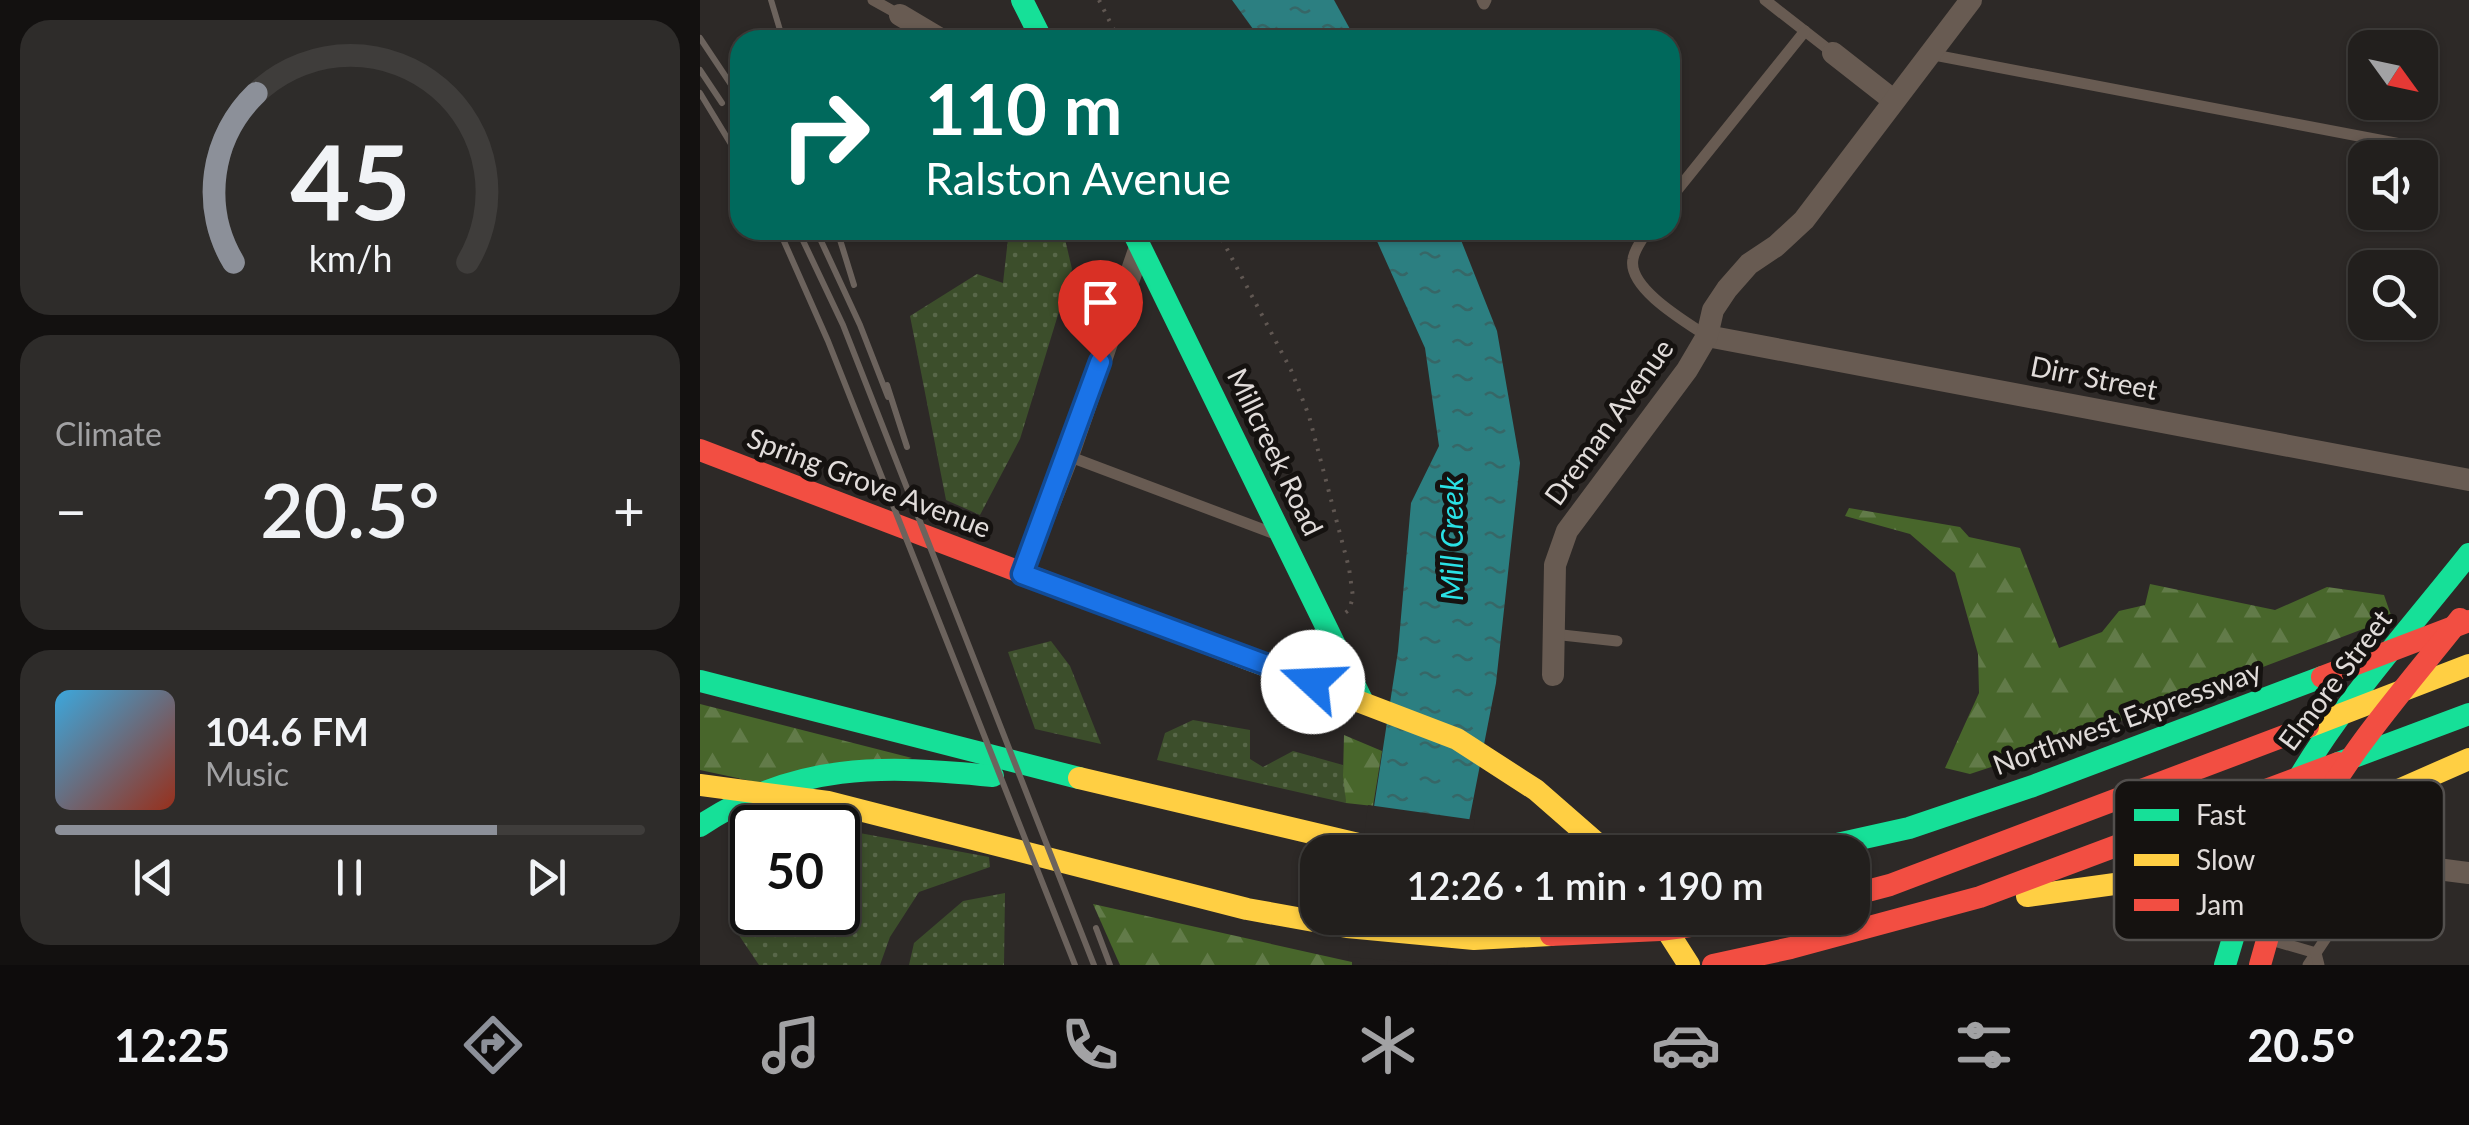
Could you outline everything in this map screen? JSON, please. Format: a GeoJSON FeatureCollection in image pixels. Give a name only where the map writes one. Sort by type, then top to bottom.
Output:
{"type":"FeatureCollection","features":[{"type":"Feature","properties":{"kind":"main road"},"geometry":{"type":"LineString","coordinates":[[1022,0],[1037,30]]}},
{"type":"Feature","properties":{"kind":"main road","name":"Millcreek Road"},"geometry":{"type":"LineString","coordinates":[[1137,240],[1362,702]]}},
{"type":"Feature","properties":{"kind":"main road","name":"Spring Grove Avenue"},"geometry":{"type":"LineString","coordinates":[[700,450],[1470,745],[1550,799],[1588,835]]}},
{"type":"Feature","properties":{"kind":"main road","name":"Elmore Street"},"geometry":{"type":"LineString","coordinates":[[2300,780],[2318,750],[2469,554]]}},
{"type":"Feature","properties":{"kind":"main road"},"geometry":{"type":"LineString","coordinates":[[2339,780],[2469,607]]}},
{"type":"Feature","properties":{"kind":"main road","name":"Northwest Expressway"},"geometry":{"type":"LineString","coordinates":[[1870,837],[2034,786],[2469,621]]}},
{"type":"Feature","properties":{"kind":"main road"},"geometry":{"type":"LineString","coordinates":[[2169,780],[2469,664]]}},
{"type":"Feature","properties":{"kind":"main road"},"geometry":{"type":"LineString","coordinates":[[700,681],[1061,774],[1320,835]]}},
{"type":"Feature","properties":{"kind":"main road"},"geometry":{"type":"LineString","coordinates":[[2289,780],[2469,714]]}},
{"type":"Feature","properties":{"kind":"main road"},"geometry":{"type":"LineString","coordinates":[[2421,780],[2469,759]]}},
{"type":"Feature","properties":{"kind":"main road"},"geometry":{"type":"LineString","coordinates":[[700,826],[746,798],[792,781],[851,771],[941,770],[1024,779],[1061,774]]}},
{"type":"Feature","properties":{"kind":"main road"},"geometry":{"type":"LineString","coordinates":[[700,786],[828,802],[1300,921]]}},
{"type":"Feature","properties":{"kind":"main road"},"geometry":{"type":"LineString","coordinates":[[1870,890],[2114,801]]}},
{"type":"Feature","properties":{"kind":"main road"},"geometry":{"type":"LineString","coordinates":[[1713,965],[1980,897],[2114,846]]}},
{"type":"Feature","properties":{"kind":"main road"},"geometry":{"type":"LineString","coordinates":[[1870,918],[2114,884]]}},
{"type":"Feature","properties":{"kind":"main road"},"geometry":{"type":"LineString","coordinates":[[1436,935],[1474,939],[1557,935]]}},
{"type":"Feature","properties":{"kind":"main road"},"geometry":{"type":"LineString","coordinates":[[1670,935],[1689,965]]}},
{"type":"Feature","properties":{"kind":"main road","name":"Elmore Street"},"geometry":{"type":"LineString","coordinates":[[2225,965],[2233,940]]}},
{"type":"Feature","properties":{"kind":"main road"},"geometry":{"type":"LineString","coordinates":[[2260,965],[2267,940]]}},
{"type":"Feature","properties":{"kind":"street","name":"Dreman Avenue"},"geometry":{"type":"LineString","coordinates":[[1553,675],[1554,565],[1566,530],[1687,370],[1707,336],[1713,310],[1727,289],[1748,264],[1776,246],[1804,220],[1971,0]]}},
{"type":"Feature","properties":{"kind":"street"},"geometry":{"type":"LineString","coordinates":[[900,15],[925,30]]}},
{"type":"Feature","properties":{"kind":"street"},"geometry":{"type":"LineString","coordinates":[[1834,54],[1893,100]]}},
{"type":"Feature","properties":{"kind":"street"},"geometry":{"type":"LineString","coordinates":[[1022,574],[1068,456],[1135,240]]}},
{"type":"Feature","properties":{"kind":"street","name":"Dirr Street"},"geometry":{"type":"LineString","coordinates":[[1707,336],[2469,480]]}},
{"type":"Feature","properties":{"kind":"street"},"geometry":{"type":"LineString","coordinates":[[2444,870],[2469,873]]}},
{"type":"Feature","properties":{"kind":"lane"},"geometry":{"type":"LineString","coordinates":[[874,0],[900,15]]}},
{"type":"Feature","properties":{"kind":"lane"},"geometry":{"type":"LineString","coordinates":[[1765,0],[1834,54]]}},
{"type":"Feature","properties":{"kind":"lane"},"geometry":{"type":"LineString","coordinates":[[1680,186],[1804,31]]}},
{"type":"Feature","properties":{"kind":"lane"},"geometry":{"type":"LineString","coordinates":[[1929,54],[2380,140]]}},
{"type":"Feature","properties":{"kind":"lane"},"geometry":{"type":"LineString","coordinates":[[1642,240],[1632,259],[1636,279],[1659,302],[1707,336]]}},
{"type":"Feature","properties":{"kind":"lane"},"geometry":{"type":"LineString","coordinates":[[1068,456],[1283,536]]}},
{"type":"Feature","properties":{"kind":"lane"},"geometry":{"type":"LineString","coordinates":[[1552,634],[1617,641]]}},
{"type":"Feature","properties":{"kind":"lane"},"geometry":{"type":"LineString","coordinates":[[2273,940],[2317,959]]}},
{"type":"Feature","properties":{"kind":"lane"},"geometry":{"type":"LineString","coordinates":[[2308,965],[2317,959]]}},
{"type":"Feature","properties":{"kind":"path"},"geometry":{"type":"LineString","coordinates":[[1099,0],[1114,30]]}},
{"type":"Feature","properties":{"kind":"path"},"geometry":{"type":"LineString","coordinates":[[1222,240],[1291,370],[1309,416],[1353,597],[1350,610],[1334,619]]}},
{"type":"Feature","properties":{"kind":"green space"},"geometry":{"type":"Polygon","coordinates":[[[1008,240],[1065,240],[1072,269],[1020,439],[980,515],[946,500],[910,316],[977,274],[1003,283],[1008,240]]]}},
{"type":"Feature","properties":{"kind":"green space"},"geometry":{"type":"Polygon","coordinates":[[[1849,508],[1960,527],[1969,537],[2020,548],[2059,648],[2102,632],[2119,611],[2145,605],[2150,584],[2275,610],[2327,587],[2384,595],[2392,618],[1970,774],[1945,768],[1979,693],[1978,654],[1955,573],[1910,534],[1845,516],[1849,508]]]}},
{"type":"Feature","properties":{"kind":"green space"},"geometry":{"type":"Polygon","coordinates":[[[1051,641],[1070,666],[1101,744],[1035,729],[1008,652],[1051,641]]]}},
{"type":"Feature","properties":{"kind":"green space"},"geometry":{"type":"Polygon","coordinates":[[[700,704],[912,758],[789,789],[700,770],[700,704]]]}},
{"type":"Feature","properties":{"kind":"green space"},"geometry":{"type":"Polygon","coordinates":[[[1193,720],[1250,730],[1250,759],[1263,767],[1293,751],[1343,765],[1346,803],[1157,760],[1165,733],[1193,720]]]}},
{"type":"Feature","properties":{"kind":"green space"},"geometry":{"type":"Polygon","coordinates":[[[1344,735],[1382,751],[1373,806],[1346,803],[1344,735]]]}},
{"type":"Feature","properties":{"kind":"green space"},"geometry":{"type":"Polygon","coordinates":[[[860,833],[989,857],[990,867],[919,892],[890,937],[880,965],[759,965],[739,935],[860,935],[860,833]]]}},
{"type":"Feature","properties":{"kind":"green space"},"geometry":{"type":"Polygon","coordinates":[[[1005,893],[1004,965],[909,965],[914,943],[963,901],[1005,893]]]}},
{"type":"Feature","properties":{"kind":"green space"},"geometry":{"type":"Polygon","coordinates":[[[1093,904],[1352,962],[1352,965],[1120,965],[1093,904]]]}},
{"type":"Feature","properties":{"kind":"water"},"geometry":{"type":"Polygon","coordinates":[[[1232,0],[1334,0],[1350,30],[1254,30],[1232,0]]]}},
{"type":"Feature","properties":{"kind":"water","name":"Mill Creek"},"geometry":{"type":"Polygon","coordinates":[[[1376,240],[1461,240],[1497,331],[1520,463],[1496,683],[1466,835],[1370,835],[1398,651],[1411,503],[1439,446],[1425,348],[1376,240]]]}},
{"type":"Feature","properties":{"kind":"pier"},"geometry":{"type":"Polygon","coordinates":[[[1368,805],[1475,820],[1472,835],[1364,835],[1368,805]]]}},
{"type":"Feature","properties":{"kind":"pier"},"geometry":{"type":"Polygon","coordinates":[[[1351,935],[1453,935],[1447,965],[1348,957],[1351,935]]]}},
{"type":"Feature","properties":{"kind":"railway"},"geometry":{"type":"LineString","coordinates":[[771,0],[780,30]]}},
{"type":"Feature","properties":{"kind":"railway"},"geometry":{"type":"LineString","coordinates":[[700,38],[730,83]]}},
{"type":"Feature","properties":{"kind":"railway"},"geometry":{"type":"LineString","coordinates":[[700,70],[722,103]]}},
{"type":"Feature","properties":{"kind":"railway"},"geometry":{"type":"LineString","coordinates":[[700,93],[730,142]]}},
{"type":"Feature","properties":{"kind":"railway"},"geometry":{"type":"LineString","coordinates":[[783,240],[828,341],[1075,965]]}},
{"type":"Feature","properties":{"kind":"railway"},"geometry":{"type":"LineString","coordinates":[[803,240],[843,325],[1094,965]]}},
{"type":"Feature","properties":{"kind":"railway"},"geometry":{"type":"LineString","coordinates":[[821,240],[888,397]]}},
{"type":"Feature","properties":{"kind":"railway"},"geometry":{"type":"LineString","coordinates":[[840,240],[854,285]]}},
{"type":"Feature","properties":{"kind":"railway"},"geometry":{"type":"LineString","coordinates":[[887,385],[907,447]]}},
{"type":"Feature","properties":{"kind":"railway"},"geometry":{"type":"LineString","coordinates":[[1096,928],[1110,965]]}},
{"type":"Feature","properties":{"kind":"traffic: fast"},"geometry":{"type":"LineString","coordinates":[[1022,0],[1037,30]]}},
{"type":"Feature","properties":{"kind":"traffic: fast"},"geometry":{"type":"LineString","coordinates":[[1137,240],[1363,702]]}},
{"type":"Feature","properties":{"kind":"traffic: fast"},"geometry":{"type":"LineString","coordinates":[[2298,780],[2363,685],[2469,554]]}},
{"type":"Feature","properties":{"kind":"traffic: fast"},"geometry":{"type":"LineString","coordinates":[[1870,837],[1909,828],[2033,786],[2322,677]]}},
{"type":"Feature","properties":{"kind":"traffic: fast"},"geometry":{"type":"LineString","coordinates":[[700,681],[1079,778]]}},
{"type":"Feature","properties":{"kind":"traffic: fast"},"geometry":{"type":"LineString","coordinates":[[2338,763],[2469,714]]}},
{"type":"Feature","properties":{"kind":"traffic: fast"},"geometry":{"type":"LineString","coordinates":[[700,826],[735,805],[805,779],[877,770],[993,776]]}},
{"type":"Feature","properties":{"kind":"traffic: fast"},"geometry":{"type":"LineString","coordinates":[[2225,965],[2232,940]]}},
{"type":"Feature","properties":{"kind":"traffic: slow"},"geometry":{"type":"LineString","coordinates":[[1075,593],[1457,739],[1536,790],[1588,835]]}},
{"type":"Feature","properties":{"kind":"traffic: slow"},"geometry":{"type":"LineString","coordinates":[[2308,727],[2469,665]]}},
{"type":"Feature","properties":{"kind":"traffic: slow"},"geometry":{"type":"LineString","coordinates":[[2421,780],[2469,759]]}},
{"type":"Feature","properties":{"kind":"traffic: slow"},"geometry":{"type":"LineString","coordinates":[[1079,778],[1320,835]]}},
{"type":"Feature","properties":{"kind":"traffic: slow"},"geometry":{"type":"LineString","coordinates":[[700,785],[828,802],[1247,909],[1300,919]]}},
{"type":"Feature","properties":{"kind":"traffic: slow"},"geometry":{"type":"LineString","coordinates":[[2027,896],[2114,884]]}},
{"type":"Feature","properties":{"kind":"traffic: slow"},"geometry":{"type":"LineString","coordinates":[[1432,935],[1474,939],[1551,935]]}},
{"type":"Feature","properties":{"kind":"traffic: slow"},"geometry":{"type":"LineString","coordinates":[[1670,935],[1689,965]]}},
{"type":"Feature","properties":{"kind":"traffic: jam"},"geometry":{"type":"LineString","coordinates":[[700,450],[1075,593]]}},
{"type":"Feature","properties":{"kind":"traffic: jam"},"geometry":{"type":"LineString","coordinates":[[2337,780],[2375,725],[2460,619]]}},
{"type":"Feature","properties":{"kind":"traffic: jam"},"geometry":{"type":"LineString","coordinates":[[2322,677],[2469,621]]}},
{"type":"Feature","properties":{"kind":"traffic: jam"},"geometry":{"type":"LineString","coordinates":[[2168,780],[2308,727]]}},
{"type":"Feature","properties":{"kind":"traffic: jam"},"geometry":{"type":"LineString","coordinates":[[2293,780],[2338,763]]}},
{"type":"Feature","properties":{"kind":"traffic: jam"},"geometry":{"type":"LineString","coordinates":[[1870,890],[2114,800]]}},
{"type":"Feature","properties":{"kind":"traffic: jam"},"geometry":{"type":"LineString","coordinates":[[1713,965],[1980,897],[2114,847]]}},
{"type":"Feature","properties":{"kind":"traffic: jam"},"geometry":{"type":"LineString","coordinates":[[2260,965],[2267,940]]}},
{"type":"Feature","properties":{"kind":"route"},"geometry":{"type":"LineString","coordinates":[[1100,362],[1022,574],[1313,682]]}}]}
